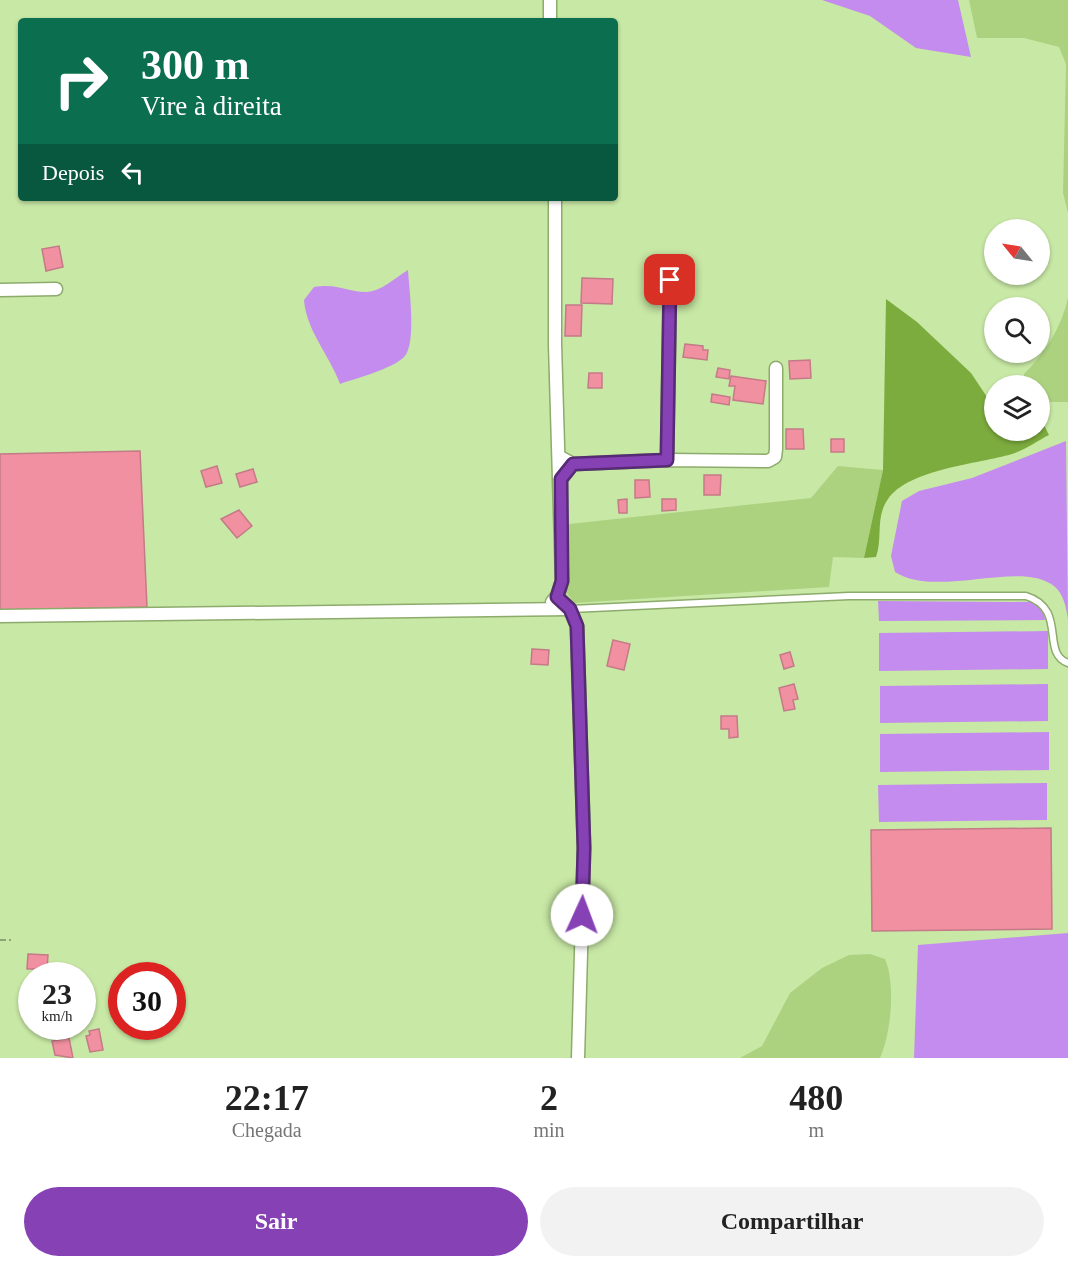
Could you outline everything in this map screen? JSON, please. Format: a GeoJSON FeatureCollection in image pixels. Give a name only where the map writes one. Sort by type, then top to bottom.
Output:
{"type":"FeatureCollection","features":[{"type":"Feature","properties":{"kind":"street"},"geometry":{"type":"LineString","coordinates":[[550,0],[550,18]]}},
{"type":"Feature","properties":{"kind":"street"},"geometry":{"type":"LineString","coordinates":[[547,608],[557,597],[562,581],[561,479],[555,344],[555,201]]}},
{"type":"Feature","properties":{"kind":"street"},"geometry":{"type":"LineString","coordinates":[[667,460],[670,280]]}},
{"type":"Feature","properties":{"kind":"street"},"geometry":{"type":"LineString","coordinates":[[0,290],[56,289]]}},
{"type":"Feature","properties":{"kind":"street"},"geometry":{"type":"LineString","coordinates":[[560,457],[573,464],[667,460],[759,461],[775,457],[776,368]]}},
{"type":"Feature","properties":{"kind":"street"},"geometry":{"type":"LineString","coordinates":[[561,479],[573,464]]}},
{"type":"Feature","properties":{"kind":"street"},"geometry":{"type":"LineString","coordinates":[[557,597],[570,609],[577,626],[584,848],[578,1058]]}},
{"type":"Feature","properties":{"kind":"street"},"geometry":{"type":"LineString","coordinates":[[0,616],[570,609]]}},
{"type":"Feature","properties":{"kind":"lane"},"geometry":{"type":"LineString","coordinates":[[570,609],[849,596],[1026,596],[1042,600],[1051,607],[1055,620],[1058,654],[1062,661],[1068,663]]}},
{"type":"Feature","properties":{"kind":"path"},"geometry":{"type":"LineString","coordinates":[[0,940],[11,940]]}},
{"type":"Feature","properties":{"kind":"green space"},"geometry":{"type":"Polygon","coordinates":[[[969,0],[1068,0],[1068,213],[1063,193],[1066,64],[1059,47],[1024,38],[977,38],[969,0]]]}},
{"type":"Feature","properties":{"kind":"green space"},"geometry":{"type":"Polygon","coordinates":[[[1068,298],[1068,402],[1050,402],[1050,375],[1024,374],[1034,363],[1050,363],[1050,342],[1068,298]]]}},
{"type":"Feature","properties":{"kind":"green space"},"geometry":{"type":"Polygon","coordinates":[[[886,299],[917,322],[971,373],[984,392],[984,441],[1038,441],[1017,452],[998,458],[927,474],[898,489],[884,506],[876,557],[864,558],[883,470],[886,299]]]}},
{"type":"Feature","properties":{"kind":"green space"},"geometry":{"type":"Polygon","coordinates":[[[838,466],[883,470],[864,558],[833,557],[829,587],[574,603],[566,592],[569,524],[811,498],[838,466]]]}},
{"type":"Feature","properties":{"kind":"green space"},"geometry":{"type":"Polygon","coordinates":[[[870,954],[885,959],[890,982],[891,1008],[887,1036],[880,1058],[740,1058],[762,1046],[790,993],[822,968],[849,955],[870,954]]]}},
{"type":"Feature","properties":{"kind":"shaded area"},"geometry":{"type":"Polygon","coordinates":[[[822,0],[958,0],[971,57],[916,48],[870,16],[822,0]]]}},
{"type":"Feature","properties":{"kind":"shaded area"},"geometry":{"type":"Polygon","coordinates":[[[408,270],[411,329],[408,351],[404,357],[391,365],[340,384],[309,322],[304,300],[314,287],[330,286],[359,292],[372,291],[383,287],[408,270]]]}},
{"type":"Feature","properties":{"kind":"shaded area"},"geometry":{"type":"Polygon","coordinates":[[[1066,441],[1068,619],[1060,593],[1054,586],[1039,579],[1021,576],[933,582],[913,579],[895,572],[891,556],[902,501],[919,491],[972,478],[1066,441]]]}},
{"type":"Feature","properties":{"kind":"shaded area"},"geometry":{"type":"Polygon","coordinates":[[[878,601],[1036,602],[1044,611],[1045,620],[879,621],[878,601]]]}},
{"type":"Feature","properties":{"kind":"shaded area"},"geometry":{"type":"Polygon","coordinates":[[[1048,631],[1048,669],[879,671],[879,633],[1048,631]]]}},
{"type":"Feature","properties":{"kind":"shaded area"},"geometry":{"type":"Polygon","coordinates":[[[1048,684],[1048,721],[880,723],[880,686],[1048,684]]]}},
{"type":"Feature","properties":{"kind":"shaded area"},"geometry":{"type":"Polygon","coordinates":[[[1049,732],[1049,770],[880,772],[880,734],[1049,732]]]}},
{"type":"Feature","properties":{"kind":"shaded area"},"geometry":{"type":"Polygon","coordinates":[[[1047,783],[1047,820],[879,822],[878,785],[1047,783]]]}},
{"type":"Feature","properties":{"kind":"shaded area"},"geometry":{"type":"Polygon","coordinates":[[[1068,933],[1068,1058],[914,1058],[918,945],[1068,933]]]}},
{"type":"Feature","properties":{"kind":"building"},"geometry":{"type":"Polygon","coordinates":[[[59,246],[63,267],[46,271],[42,249],[59,246]]]}},
{"type":"Feature","properties":{"kind":"building"},"geometry":{"type":"Polygon","coordinates":[[[582,278],[613,279],[612,304],[581,303],[582,278]]]}},
{"type":"Feature","properties":{"kind":"building"},"geometry":{"type":"Polygon","coordinates":[[[566,305],[582,305],[581,336],[565,336],[566,305]]]}},
{"type":"Feature","properties":{"kind":"building"},"geometry":{"type":"Polygon","coordinates":[[[685,344],[703,346],[703,350],[708,350],[707,360],[683,357],[685,344]]]}},
{"type":"Feature","properties":{"kind":"building"},"geometry":{"type":"Polygon","coordinates":[[[810,360],[811,378],[790,379],[789,361],[810,360]]]}},
{"type":"Feature","properties":{"kind":"building"},"geometry":{"type":"Polygon","coordinates":[[[718,368],[730,370],[729,379],[716,377],[718,368]]]}},
{"type":"Feature","properties":{"kind":"building"},"geometry":{"type":"Polygon","coordinates":[[[589,373],[602,373],[602,388],[588,388],[589,373]]]}},
{"type":"Feature","properties":{"kind":"building"},"geometry":{"type":"Polygon","coordinates":[[[731,376],[766,381],[763,404],[733,400],[735,386],[729,386],[731,376]]]}},
{"type":"Feature","properties":{"kind":"building"},"geometry":{"type":"Polygon","coordinates":[[[712,394],[730,397],[729,405],[711,402],[712,394]]]}},
{"type":"Feature","properties":{"kind":"building"},"geometry":{"type":"Polygon","coordinates":[[[786,429],[803,429],[804,449],[786,449],[786,429]]]}},
{"type":"Feature","properties":{"kind":"building"},"geometry":{"type":"Polygon","coordinates":[[[831,439],[844,439],[844,452],[831,452],[831,439]]]}},
{"type":"Feature","properties":{"kind":"building"},"geometry":{"type":"Polygon","coordinates":[[[140,451],[147,607],[0,610],[0,454],[140,451]]]}},
{"type":"Feature","properties":{"kind":"building"},"geometry":{"type":"Polygon","coordinates":[[[217,466],[222,483],[206,487],[201,471],[217,466]]]}},
{"type":"Feature","properties":{"kind":"building"},"geometry":{"type":"Polygon","coordinates":[[[253,469],[257,482],[240,487],[236,474],[253,469]]]}},
{"type":"Feature","properties":{"kind":"building"},"geometry":{"type":"Polygon","coordinates":[[[704,475],[721,475],[720,495],[704,495],[704,475]]]}},
{"type":"Feature","properties":{"kind":"building"},"geometry":{"type":"Polygon","coordinates":[[[635,480],[649,480],[650,497],[635,498],[635,480]]]}},
{"type":"Feature","properties":{"kind":"building"},"geometry":{"type":"Polygon","coordinates":[[[627,499],[627,513],[619,513],[618,500],[627,499]]]}},
{"type":"Feature","properties":{"kind":"building"},"geometry":{"type":"Polygon","coordinates":[[[662,499],[676,499],[676,510],[662,511],[662,499]]]}},
{"type":"Feature","properties":{"kind":"building"},"geometry":{"type":"Polygon","coordinates":[[[239,510],[252,526],[237,538],[221,519],[239,510]]]}},
{"type":"Feature","properties":{"kind":"building"},"geometry":{"type":"Polygon","coordinates":[[[613,640],[630,644],[624,670],[607,666],[613,640]]]}},
{"type":"Feature","properties":{"kind":"building"},"geometry":{"type":"Polygon","coordinates":[[[532,649],[549,650],[548,665],[531,664],[532,649]]]}},
{"type":"Feature","properties":{"kind":"building"},"geometry":{"type":"Polygon","coordinates":[[[790,652],[794,666],[784,669],[780,655],[790,652]]]}},
{"type":"Feature","properties":{"kind":"building"},"geometry":{"type":"Polygon","coordinates":[[[794,684],[798,699],[793,700],[795,709],[784,711],[779,688],[794,684]]]}},
{"type":"Feature","properties":{"kind":"building"},"geometry":{"type":"Polygon","coordinates":[[[721,716],[737,716],[738,737],[729,738],[729,729],[721,729],[721,716]]]}},
{"type":"Feature","properties":{"kind":"building"},"geometry":{"type":"Polygon","coordinates":[[[1051,828],[1052,929],[872,931],[871,830],[1051,828]]]}},
{"type":"Feature","properties":{"kind":"building"},"geometry":{"type":"Polygon","coordinates":[[[28,954],[48,955],[48,962],[27,962],[28,954]]]}},
{"type":"Feature","properties":{"kind":"building"},"geometry":{"type":"Polygon","coordinates":[[[99,1029],[103,1050],[90,1052],[87,1040],[96,1040],[96,1030],[99,1029]]]}},
{"type":"Feature","properties":{"kind":"building"},"geometry":{"type":"Polygon","coordinates":[[[69,1040],[73,1058],[55,1055],[52,1041],[69,1040]]]}},
{"type":"Feature","properties":{"kind":"route"},"geometry":{"type":"LineString","coordinates":[[582,915],[584,848],[577,626],[570,609],[557,597],[562,581],[561,479],[573,464],[667,460],[670,280]]}}]}
